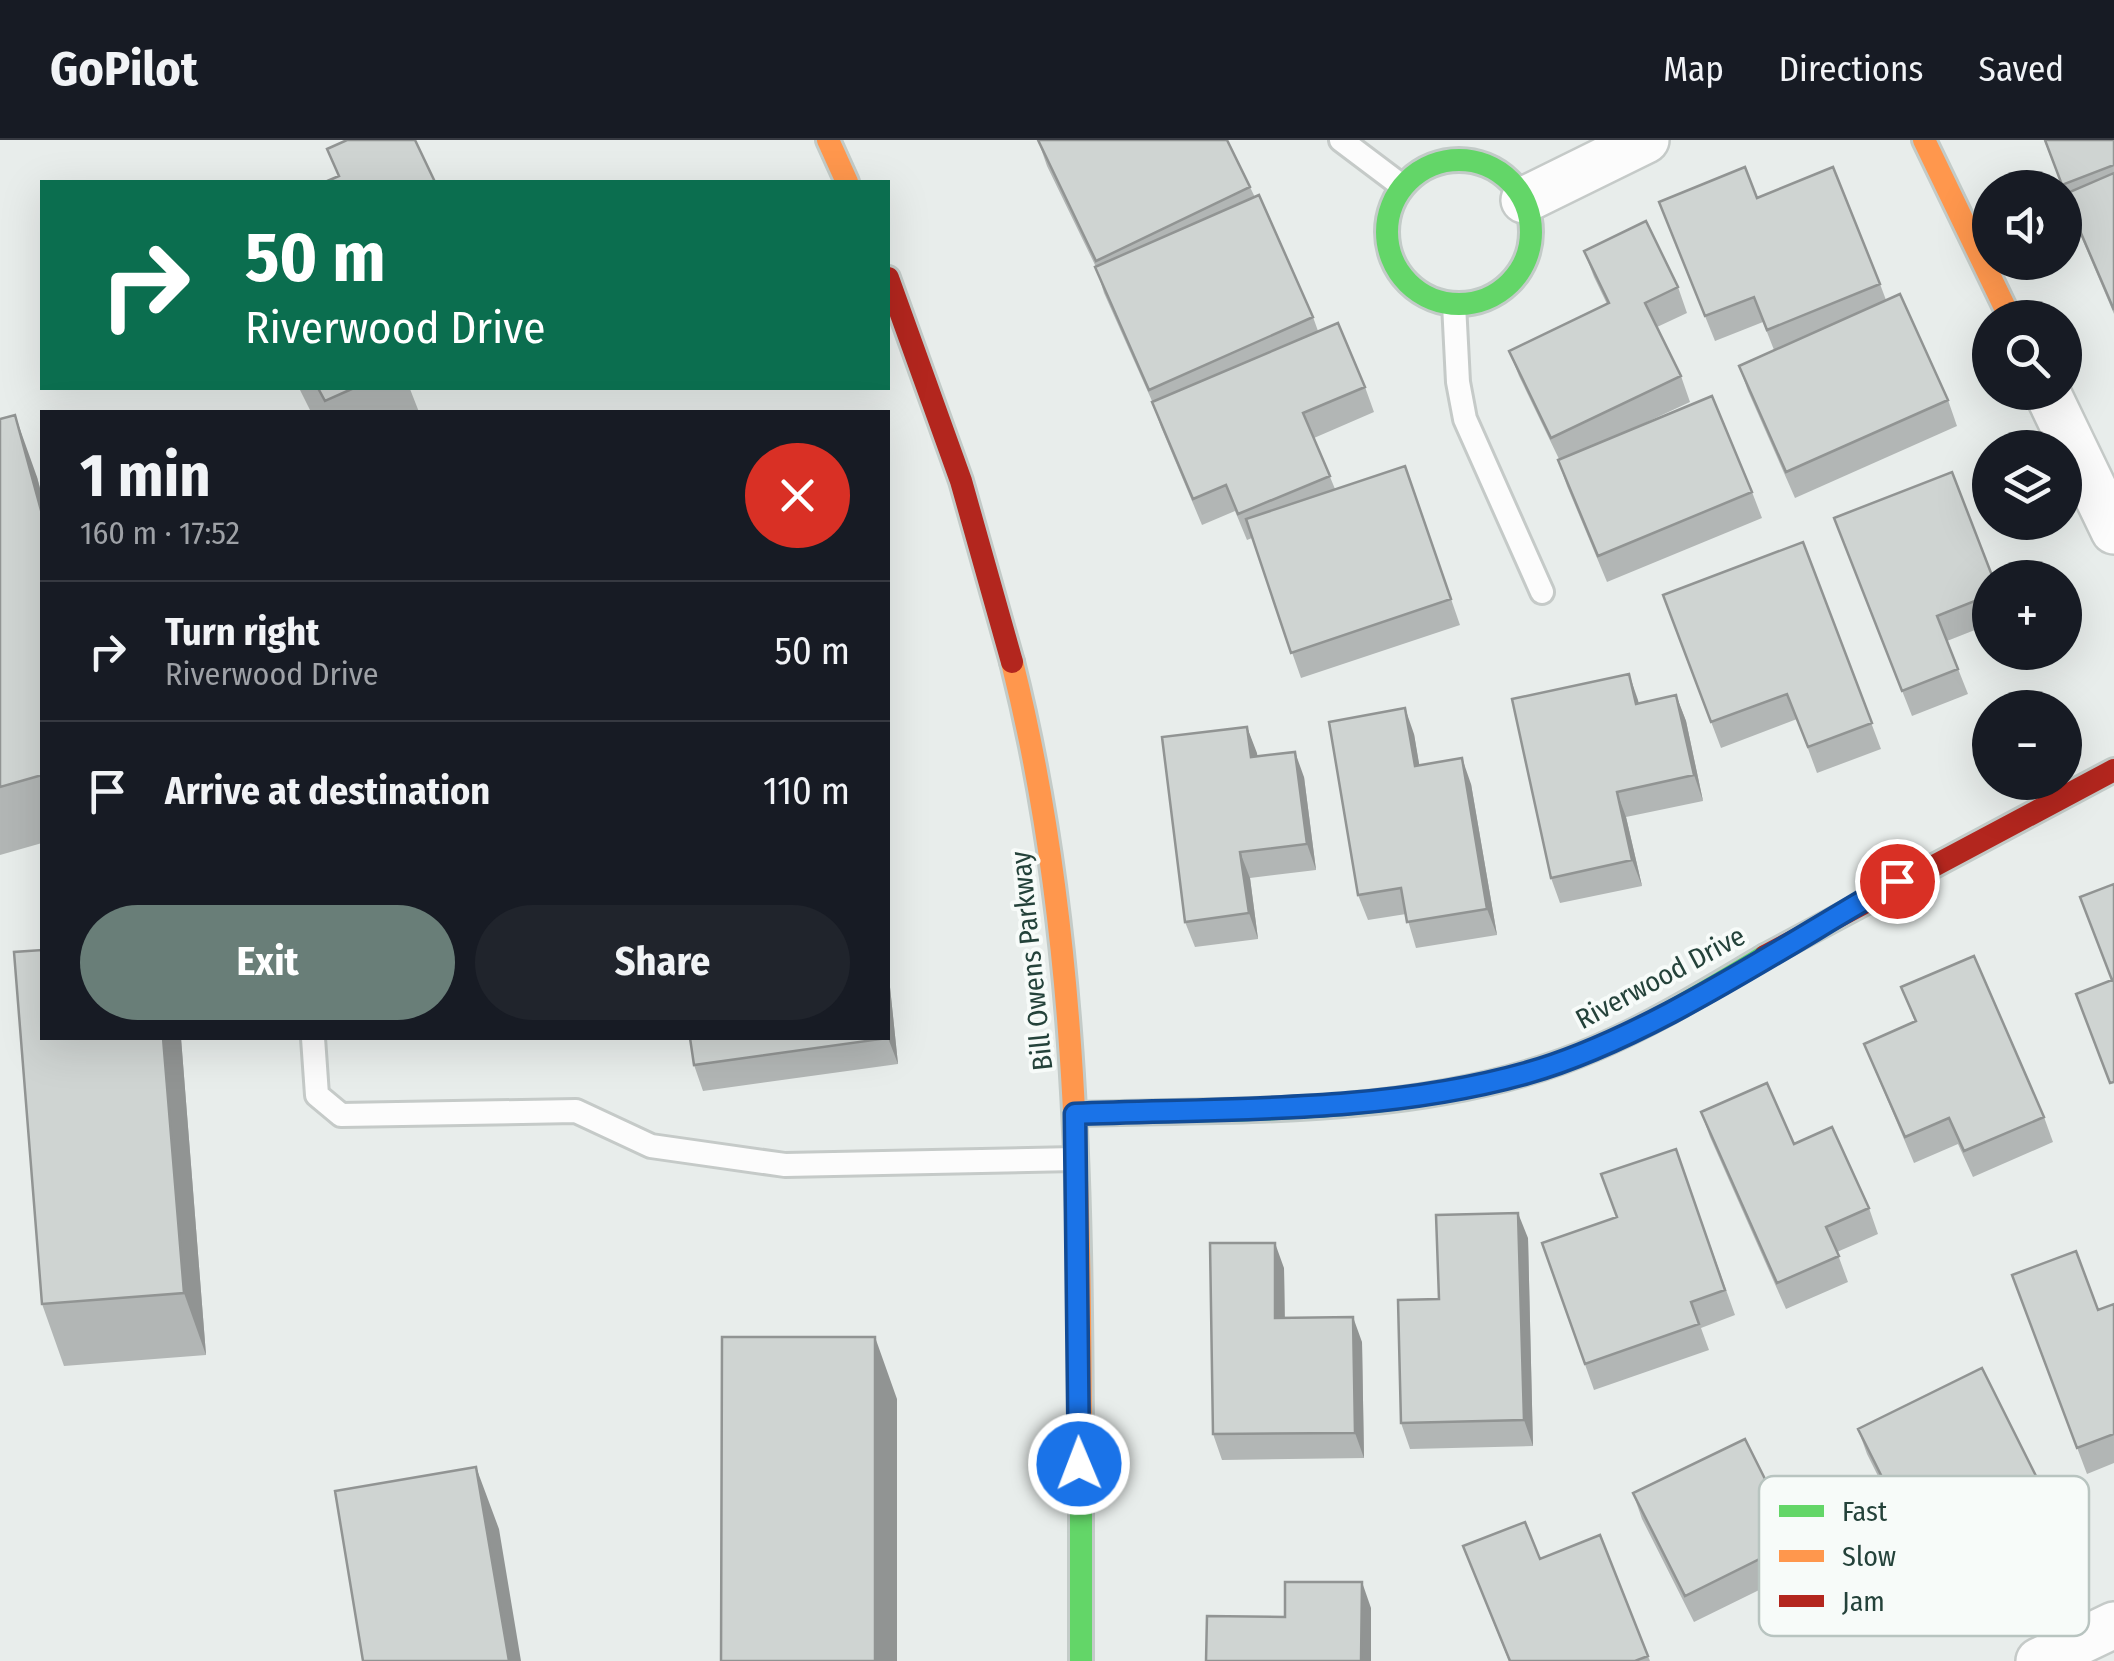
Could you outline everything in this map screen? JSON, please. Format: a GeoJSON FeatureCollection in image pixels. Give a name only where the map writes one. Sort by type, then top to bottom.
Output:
{"type":"FeatureCollection","features":[{"type":"Feature","properties":{"kind":"street"},"geometry":{"type":"LineString","coordinates":[[828,140],[847,180]]}},
{"type":"Feature","properties":{"kind":"street"},"geometry":{"type":"LineString","coordinates":[[1524,200],[1646,140]]}},
{"type":"Feature","properties":{"kind":"street"},"geometry":{"type":"LineString","coordinates":[[1924,140],[2001,300]]}},
{"type":"Feature","properties":{"kind":"street"},"geometry":{"type":"LineString","coordinates":[[1467,160],[1490,166],[1510,180],[1524,200],[1531,222],[1530,246],[1522,269],[1507,287],[1486,300],[1454,304],[1418,292],[1400,275],[1389,254],[1385,230],[1390,207],[1402,186],[1420,170],[1443,162],[1467,160]]}},
{"type":"Feature","properties":{"kind":"street","name":"Bill Owens Parkway"},"geometry":{"type":"LineString","coordinates":[[890,284],[976,532],[1029,735],[1062,943],[1075,1114],[1082,1661]]}},
{"type":"Feature","properties":{"kind":"street"},"geometry":{"type":"LineString","coordinates":[[2055,410],[2114,531]]}},
{"type":"Feature","properties":{"kind":"street","name":"Riverwood Drive"},"geometry":{"type":"LineString","coordinates":[[1075,1114],[1352,1102],[1444,1092],[1528,1073],[1636,1029],[1897,881],[2114,770]]}},
{"type":"Feature","properties":{"kind":"street"},"geometry":{"type":"LineString","coordinates":[[2039,1661],[2114,1625]]}},
{"type":"Feature","properties":{"kind":"lane"},"geometry":{"type":"LineString","coordinates":[[1341,140],[1402,186]]}},
{"type":"Feature","properties":{"kind":"lane"},"geometry":{"type":"LineString","coordinates":[[1454,304],[1458,382],[1465,419],[1542,592]]}},
{"type":"Feature","properties":{"kind":"lane"},"geometry":{"type":"LineString","coordinates":[[313,1040],[317,1095],[341,1115],[576,1111],[652,1146],[785,1165],[1075,1159]]}},
{"type":"Feature","properties":{"kind":"building"},"geometry":{"type":"Polygon","coordinates":[[[347,140],[415,140],[434,180],[330,180],[339,176],[327,149],[347,140]]]}},
{"type":"Feature","properties":{"kind":"building"},"geometry":{"type":"Polygon","coordinates":[[[1038,140],[1227,140],[1250,187],[1096,261],[1038,140]]]}},
{"type":"Feature","properties":{"kind":"building"},"geometry":{"type":"Polygon","coordinates":[[[2045,140],[2114,140],[2114,165],[2082,177],[2082,170],[2056,170],[2045,140]]]}},
{"type":"Feature","properties":{"kind":"building"},"geometry":{"type":"Polygon","coordinates":[[[1745,167],[1757,198],[1833,167],[1880,284],[1767,330],[1754,297],[1705,316],[1659,202],[1745,167]]]}},
{"type":"Feature","properties":{"kind":"building"},"geometry":{"type":"Polygon","coordinates":[[[2114,173],[2114,310],[2082,236],[2082,187],[2114,173]]]}},
{"type":"Feature","properties":{"kind":"building"},"geometry":{"type":"Polygon","coordinates":[[[1259,195],[1313,317],[1149,390],[1095,267],[1259,195]]]}},
{"type":"Feature","properties":{"kind":"building"},"geometry":{"type":"Polygon","coordinates":[[[1646,221],[1678,287],[1645,303],[1681,376],[1551,438],[1509,351],[1609,303],[1584,251],[1646,221]]]}},
{"type":"Feature","properties":{"kind":"building"},"geometry":{"type":"Polygon","coordinates":[[[1900,294],[1948,400],[1786,472],[1739,366],[1900,294]]]}},
{"type":"Feature","properties":{"kind":"building"},"geometry":{"type":"Polygon","coordinates":[[[1338,323],[1365,387],[1303,413],[1330,476],[1238,514],[1226,485],[1193,499],[1152,402],[1338,323]]]}},
{"type":"Feature","properties":{"kind":"building"},"geometry":{"type":"Polygon","coordinates":[[[319,390],[350,390],[325,401],[319,390]]]}},
{"type":"Feature","properties":{"kind":"building"},"geometry":{"type":"Polygon","coordinates":[[[1712,396],[1752,492],[1598,556],[1558,460],[1712,396]]]}},
{"type":"Feature","properties":{"kind":"building"},"geometry":{"type":"Polygon","coordinates":[[[15,415],[40,507],[40,776],[0,787],[0,419],[15,415]]]}},
{"type":"Feature","properties":{"kind":"building"},"geometry":{"type":"Polygon","coordinates":[[[1405,466],[1451,599],[1291,653],[1246,519],[1405,466]]]}},
{"type":"Feature","properties":{"kind":"building"},"geometry":{"type":"Polygon","coordinates":[[[1952,472],[1972,524],[1972,540],[1978,540],[1986,560],[1972,560],[1972,602],[1937,616],[1958,669],[1902,691],[1834,518],[1952,472]]]}},
{"type":"Feature","properties":{"kind":"building"},"geometry":{"type":"Polygon","coordinates":[[[1803,542],[1872,723],[1808,747],[1787,694],[1711,722],[1663,595],[1803,542]]]}},
{"type":"Feature","properties":{"kind":"building"},"geometry":{"type":"Polygon","coordinates":[[[1629,674],[1636,704],[1676,695],[1694,775],[1617,792],[1632,860],[1551,878],[1512,699],[1629,674]]]}},
{"type":"Feature","properties":{"kind":"building"},"geometry":{"type":"Polygon","coordinates":[[[1405,708],[1415,766],[1462,758],[1487,909],[1407,922],[1401,888],[1358,895],[1329,722],[1405,708]]]}},
{"type":"Feature","properties":{"kind":"building"},"geometry":{"type":"Polygon","coordinates":[[[1247,727],[1251,757],[1295,752],[1307,844],[1240,852],[1249,913],[1185,922],[1162,737],[1247,727]]]}},
{"type":"Feature","properties":{"kind":"building"},"geometry":{"type":"Polygon","coordinates":[[[2114,884],[2114,1082],[2110,1083],[2076,994],[2112,980],[2080,897],[2114,884]]]}},
{"type":"Feature","properties":{"kind":"building"},"geometry":{"type":"Polygon","coordinates":[[[40,950],[40,1040],[163,1040],[184,1293],[42,1304],[14,952],[40,950]]]}},
{"type":"Feature","properties":{"kind":"building"},"geometry":{"type":"Polygon","coordinates":[[[1974,956],[2044,1117],[1964,1151],[1949,1118],[1905,1137],[1864,1044],[1916,1021],[1901,987],[1974,956]]]}},
{"type":"Feature","properties":{"kind":"building"},"geometry":{"type":"Polygon","coordinates":[[[690,1040],[874,1040],[694,1065],[690,1040]]]}},
{"type":"Feature","properties":{"kind":"building"},"geometry":{"type":"Polygon","coordinates":[[[1767,1083],[1794,1144],[1832,1127],[1869,1208],[1826,1227],[1839,1256],[1777,1283],[1701,1112],[1767,1083]]]}},
{"type":"Feature","properties":{"kind":"building"},"geometry":{"type":"Polygon","coordinates":[[[1676,1149],[1725,1290],[1691,1302],[1699,1324],[1585,1364],[1542,1243],[1617,1217],[1601,1174],[1676,1149]]]}},
{"type":"Feature","properties":{"kind":"building"},"geometry":{"type":"Polygon","coordinates":[[[1518,1213],[1524,1420],[1401,1423],[1398,1300],[1439,1299],[1436,1215],[1518,1213]]]}},
{"type":"Feature","properties":{"kind":"building"},"geometry":{"type":"Polygon","coordinates":[[[1210,1243],[1275,1243],[1275,1318],[1353,1317],[1355,1433],[1213,1434],[1210,1243]]]}},
{"type":"Feature","properties":{"kind":"building"},"geometry":{"type":"Polygon","coordinates":[[[2076,1251],[2098,1310],[2114,1304],[2114,1434],[2077,1448],[2012,1275],[2076,1251]]]}},
{"type":"Feature","properties":{"kind":"building"},"geometry":{"type":"Polygon","coordinates":[[[722,1337],[875,1337],[875,1661],[721,1661],[722,1337]]]}},
{"type":"Feature","properties":{"kind":"building"},"geometry":{"type":"Polygon","coordinates":[[[1982,1368],[2036,1476],[1882,1476],[1858,1429],[1982,1368]]]}},
{"type":"Feature","properties":{"kind":"building"},"geometry":{"type":"Polygon","coordinates":[[[1745,1439],[1764,1476],[1759,1476],[1759,1559],[1685,1596],[1633,1493],[1745,1439]]]}},
{"type":"Feature","properties":{"kind":"building"},"geometry":{"type":"Polygon","coordinates":[[[476,1467],[509,1661],[363,1661],[335,1491],[476,1467]]]}},
{"type":"Feature","properties":{"kind":"building"},"geometry":{"type":"Polygon","coordinates":[[[1525,1522],[1540,1559],[1600,1535],[1648,1656],[1635,1661],[1510,1661],[1463,1546],[1525,1522]]]}},
{"type":"Feature","properties":{"kind":"building"},"geometry":{"type":"Polygon","coordinates":[[[1285,1582],[1362,1582],[1361,1661],[1206,1661],[1207,1616],[1285,1617],[1285,1582]]]}},
{"type":"Feature","properties":{"kind":"traffic: fast"},"geometry":{"type":"LineString","coordinates":[[1459,160],[1487,165],[1510,181],[1526,204],[1531,232],[1526,260],[1510,283],[1487,299],[1459,304],[1431,299],[1408,283],[1392,260],[1387,232],[1392,204],[1408,181],[1431,165],[1459,160]]}},
{"type":"Feature","properties":{"kind":"traffic: fast"},"geometry":{"type":"LineString","coordinates":[[1075,1114],[1322,1107],[1445,1092],[1504,1079],[1616,1039],[1765,956]]}},
{"type":"Feature","properties":{"kind":"traffic: fast"},"geometry":{"type":"LineString","coordinates":[[1081,1446],[1081,1661]]}},
{"type":"Feature","properties":{"kind":"traffic: slow"},"geometry":{"type":"LineString","coordinates":[[828,140],[846,180]]}},
{"type":"Feature","properties":{"kind":"traffic: slow"},"geometry":{"type":"LineString","coordinates":[[1924,140],[2001,300]]}},
{"type":"Feature","properties":{"kind":"traffic: slow"},"geometry":{"type":"LineString","coordinates":[[1012,662],[1034,759],[1062,954],[1076,1150],[1081,1446]]}},
{"type":"Feature","properties":{"kind":"traffic: jam"},"geometry":{"type":"LineString","coordinates":[[890,284],[961,481],[1012,662]]}},
{"type":"Feature","properties":{"kind":"traffic: jam"},"geometry":{"type":"LineString","coordinates":[[1765,956],[2114,770]]}},
{"type":"Feature","properties":{"kind":"route"},"geometry":{"type":"LineString","coordinates":[[1079,1464],[1075,1114],[1352,1102],[1425,1095],[1528,1073],[1636,1029],[1897,881]]}}]}
